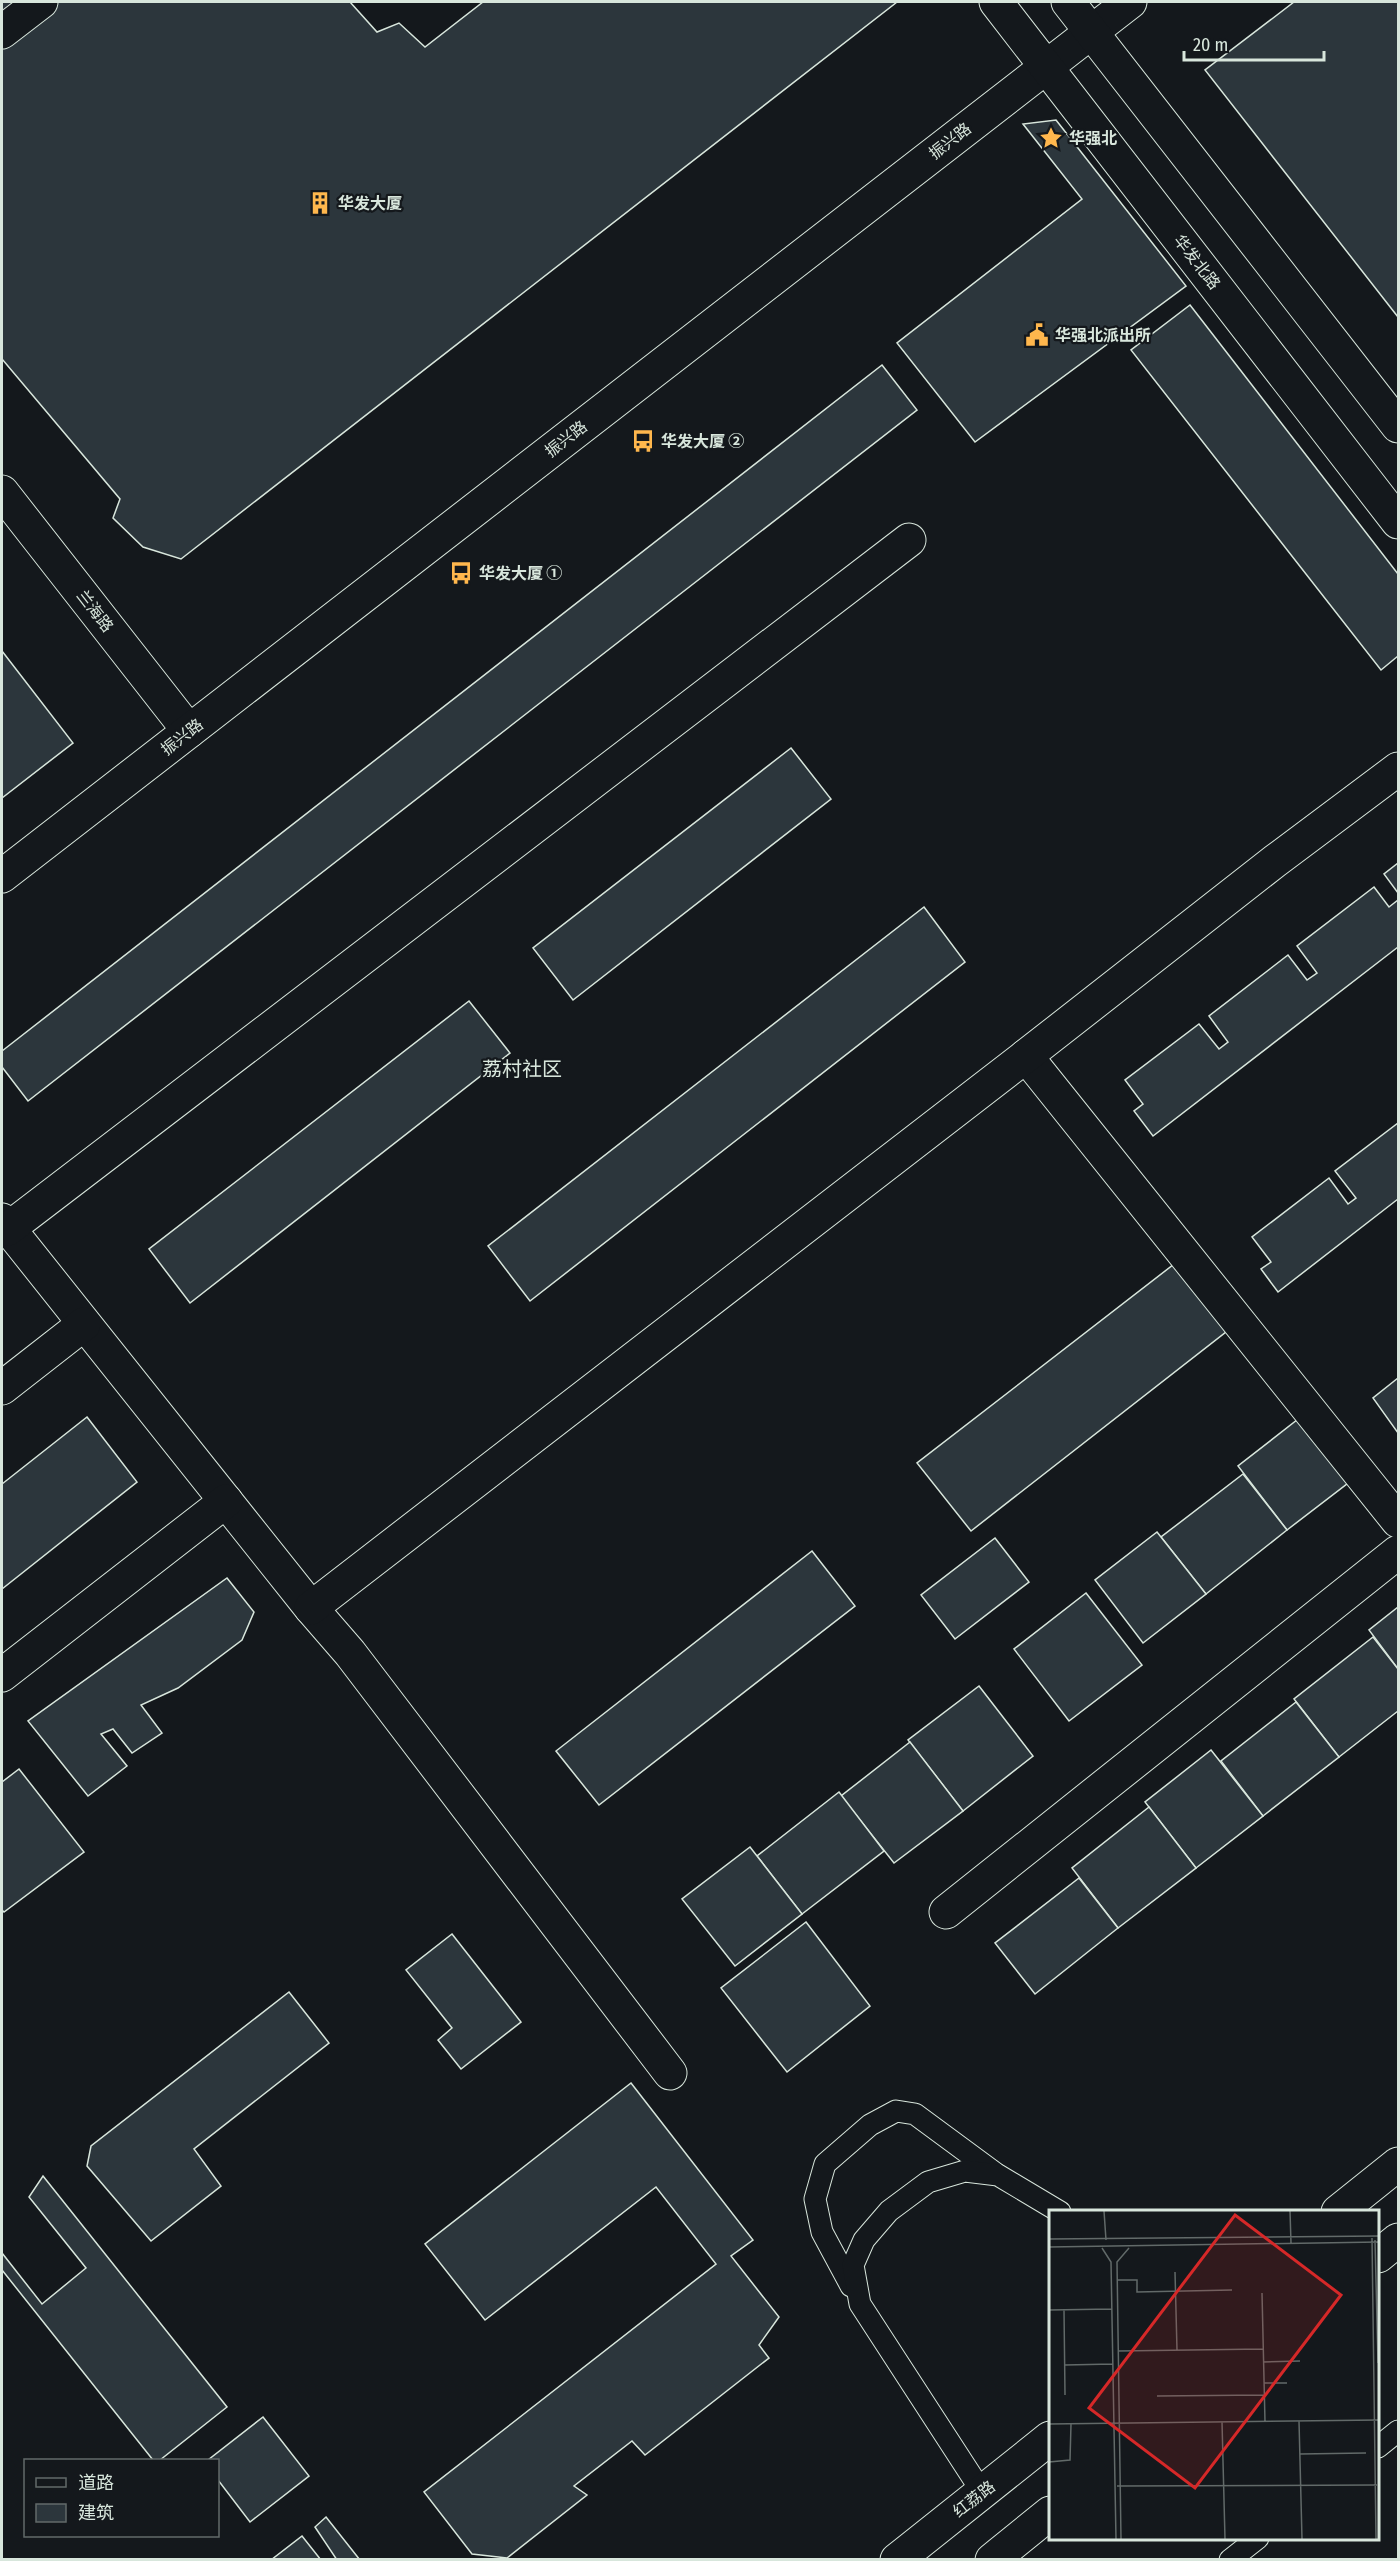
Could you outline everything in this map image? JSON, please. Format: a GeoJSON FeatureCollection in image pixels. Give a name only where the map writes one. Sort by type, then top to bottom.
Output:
{"type":"FeatureCollection","features":[{"type":"Feature","properties":{"kind":"street"},"geometry":{"type":"LineString","coordinates":[[2,32],[41,2]]}},
{"type":"Feature","properties":{"kind":"street","name":"华发北路"},"geometry":{"type":"LineString","coordinates":[[996,2],[1398,522]]}},
{"type":"Feature","properties":{"kind":"street"},"geometry":{"type":"LineString","coordinates":[[1068,2],[1398,426]]}},
{"type":"Feature","properties":{"kind":"street","name":"振兴路"},"geometry":{"type":"LineString","coordinates":[[2,876],[1130,2]]}},
{"type":"Feature","properties":{"kind":"street","name":"兰海路"},"geometry":{"type":"LineString","coordinates":[[2,492],[189,731]]}},
{"type":"Feature","properties":{"kind":"street"},"geometry":{"type":"LineString","coordinates":[[670,2073],[357,1662],[311,1608],[5,1224],[909,540]]}},
{"type":"Feature","properties":{"kind":"street"},"geometry":{"type":"LineString","coordinates":[[311,1608],[1275,861],[1398,769]]}},
{"type":"Feature","properties":{"kind":"street"},"geometry":{"type":"LineString","coordinates":[[1026,1056],[1398,1521]]}},
{"type":"Feature","properties":{"kind":"street"},"geometry":{"type":"LineString","coordinates":[[2,1388],[84,1324]]}},
{"type":"Feature","properties":{"kind":"street"},"geometry":{"type":"LineString","coordinates":[[2,1675],[226,1501]]}},
{"type":"Feature","properties":{"kind":"street"},"geometry":{"type":"LineString","coordinates":[[946,1912],[1398,1552]]}},
{"type":"Feature","properties":{"kind":"street"},"geometry":{"type":"LineString","coordinates":[[1339,2210],[1398,2164]]}},
{"type":"Feature","properties":{"kind":"street"},"geometry":{"type":"LineString","coordinates":[[1379,2254],[1398,2240]]}},
{"type":"Feature","properties":{"kind":"street","name":"红荔路"},"geometry":{"type":"LineString","coordinates":[[897,2559],[1049,2439]]}},
{"type":"Feature","properties":{"kind":"street"},"geometry":{"type":"LineString","coordinates":[[992,2559],[1049,2514]]}},
{"type":"Feature","properties":{"kind":"lane"},"geometry":{"type":"LineString","coordinates":[[982,2492],[860,2304],[822,2232],[815,2199],[825,2164],[870,2125],[896,2111],[915,2114],[998,2175],[1058,2210]]}},
{"type":"Feature","properties":{"kind":"lane"},"geometry":{"type":"LineString","coordinates":[[860,2304],[853,2265],[864,2240],[890,2211],[928,2182],[965,2171],[998,2175]]}},
{"type":"Feature","properties":{"kind":"lane"},"geometry":{"type":"LineString","coordinates":[[1379,2445],[1398,2431]]}},
{"type":"Feature","properties":{"kind":"lane"},"geometry":{"type":"LineString","coordinates":[[1230,2559],[1255,2540]]}},
{"type":"Feature","properties":{"kind":"building","name":"华发大厦"},"geometry":{"type":"Polygon","coordinates":[[[2,2],[350,2],[377,32],[399,23],[425,47],[483,2],[897,2],[181,559],[143,547],[113,518],[120,499],[2,359],[2,2]]]}},
{"type":"Feature","properties":{"kind":"building"},"geometry":{"type":"Polygon","coordinates":[[[1294,2],[1398,2],[1398,317],[1205,70],[1294,2]]]}},
{"type":"Feature","properties":{"kind":"building"},"geometry":{"type":"Polygon","coordinates":[[[1056,120],[1186,286],[975,442],[897,343],[1082,199],[1023,124],[1056,120]]]}},
{"type":"Feature","properties":{"kind":"building"},"geometry":{"type":"Polygon","coordinates":[[[1190,305],[1398,574],[1398,656],[1381,670],[1131,350],[1190,305]]]}},
{"type":"Feature","properties":{"kind":"building"},"geometry":{"type":"Polygon","coordinates":[[[882,365],[917,410],[28,1101],[2,1067],[2,1051],[882,365]]]}},
{"type":"Feature","properties":{"kind":"building"},"geometry":{"type":"Polygon","coordinates":[[[2,651],[73,743],[2,798],[2,651]]]}},
{"type":"Feature","properties":{"kind":"building"},"geometry":{"type":"Polygon","coordinates":[[[791,748],[831,799],[573,1000],[533,948],[791,748]]]}},
{"type":"Feature","properties":{"kind":"building"},"geometry":{"type":"Polygon","coordinates":[[[1398,863],[1398,893],[1384,874],[1398,863]]]}},
{"type":"Feature","properties":{"kind":"building"},"geometry":{"type":"Polygon","coordinates":[[[1374,887],[1389,907],[1398,900],[1398,947],[1153,1136],[1134,1111],[1143,1104],[1125,1080],[1199,1024],[1219,1049],[1228,1042],[1209,1016],[1288,955],[1307,980],[1317,973],[1297,946],[1374,887]]]}},
{"type":"Feature","properties":{"kind":"building"},"geometry":{"type":"Polygon","coordinates":[[[924,907],[965,962],[530,1301],[488,1246],[924,907]]]}},
{"type":"Feature","properties":{"kind":"building"},"geometry":{"type":"Polygon","coordinates":[[[469,1001],[510,1053],[190,1303],[149,1249],[469,1001]]]}},
{"type":"Feature","properties":{"kind":"building"},"geometry":{"type":"Polygon","coordinates":[[[1398,1123],[1398,1199],[1278,1292],[1261,1269],[1271,1262],[1252,1237],[1329,1178],[1348,1204],[1356,1198],[1335,1171],[1398,1123]]]}},
{"type":"Feature","properties":{"kind":"building"},"geometry":{"type":"Polygon","coordinates":[[[1178,1261],[1231,1328],[971,1531],[917,1463],[1178,1261]]]}},
{"type":"Feature","properties":{"kind":"building"},"geometry":{"type":"Polygon","coordinates":[[[1398,1378],[1398,1433],[1373,1398],[1398,1378]]]}},
{"type":"Feature","properties":{"kind":"building"},"geometry":{"type":"Polygon","coordinates":[[[1302,1416],[1352,1480],[1287,1530],[1238,1466],[1302,1416]]]}},
{"type":"Feature","properties":{"kind":"building"},"geometry":{"type":"Polygon","coordinates":[[[87,1417],[137,1482],[2,1589],[2,1484],[87,1417]]]}},
{"type":"Feature","properties":{"kind":"building"},"geometry":{"type":"Polygon","coordinates":[[[1243,1474],[1287,1530],[1206,1594],[1161,1537],[1243,1474]]]}},
{"type":"Feature","properties":{"kind":"building"},"geometry":{"type":"Polygon","coordinates":[[[1157,1532],[1206,1594],[1143,1643],[1095,1580],[1157,1532]]]}},
{"type":"Feature","properties":{"kind":"building"},"geometry":{"type":"Polygon","coordinates":[[[995,1538],[1029,1582],[955,1639],[921,1595],[995,1538]]]}},
{"type":"Feature","properties":{"kind":"building"},"geometry":{"type":"Polygon","coordinates":[[[812,1551],[855,1606],[599,1805],[556,1751],[812,1551]]]}},
{"type":"Feature","properties":{"kind":"building"},"geometry":{"type":"Polygon","coordinates":[[[227,1578],[254,1612],[242,1640],[178,1688],[141,1705],[162,1733],[132,1753],[113,1729],[101,1734],[127,1766],[88,1796],[28,1721],[227,1578]]]}},
{"type":"Feature","properties":{"kind":"building"},"geometry":{"type":"Polygon","coordinates":[[[1086,1593],[1142,1665],[1069,1721],[1014,1649],[1086,1593]]]}},
{"type":"Feature","properties":{"kind":"building"},"geometry":{"type":"Polygon","coordinates":[[[1398,1607],[1398,1669],[1369,1630],[1398,1607]]]}},
{"type":"Feature","properties":{"kind":"building"},"geometry":{"type":"Polygon","coordinates":[[[1373,1637],[1398,1669],[1398,1711],[1339,1757],[1294,1699],[1373,1637]]]}},
{"type":"Feature","properties":{"kind":"building"},"geometry":{"type":"Polygon","coordinates":[[[979,1686],[1033,1756],[963,1811],[908,1740],[979,1686]]]}},
{"type":"Feature","properties":{"kind":"building"},"geometry":{"type":"Polygon","coordinates":[[[1296,1702],[1339,1757],[1263,1816],[1221,1761],[1296,1702]]]}},
{"type":"Feature","properties":{"kind":"building"},"geometry":{"type":"Polygon","coordinates":[[[910,1742],[963,1811],[894,1863],[841,1796],[910,1742]]]}},
{"type":"Feature","properties":{"kind":"building"},"geometry":{"type":"Polygon","coordinates":[[[1211,1750],[1263,1816],[1196,1868],[1145,1802],[1211,1750]]]}},
{"type":"Feature","properties":{"kind":"building"},"geometry":{"type":"Polygon","coordinates":[[[19,1769],[84,1852],[4,1912],[2,1910],[2,1782],[19,1769]]]}},
{"type":"Feature","properties":{"kind":"building"},"geometry":{"type":"Polygon","coordinates":[[[839,1792],[884,1851],[802,1914],[757,1856],[839,1792]]]}},
{"type":"Feature","properties":{"kind":"building"},"geometry":{"type":"Polygon","coordinates":[[[1149,1807],[1196,1868],[1118,1928],[1072,1868],[1149,1807]]]}},
{"type":"Feature","properties":{"kind":"building"},"geometry":{"type":"Polygon","coordinates":[[[750,1847],[802,1914],[735,1966],[682,1899],[750,1847]]]}},
{"type":"Feature","properties":{"kind":"building"},"geometry":{"type":"Polygon","coordinates":[[[1079,1878],[1118,1928],[1035,1994],[995,1943],[1079,1878]]]}},
{"type":"Feature","properties":{"kind":"building"},"geometry":{"type":"Polygon","coordinates":[[[806,1922],[870,2006],[787,2072],[721,1988],[806,1922]]]}},
{"type":"Feature","properties":{"kind":"building"},"geometry":{"type":"Polygon","coordinates":[[[452,1934],[521,2022],[461,2069],[438,2040],[452,2028],[406,1970],[452,1934]]]}},
{"type":"Feature","properties":{"kind":"building"},"geometry":{"type":"Polygon","coordinates":[[[289,1992],[329,2043],[194,2149],[221,2186],[151,2241],[87,2166],[91,2146],[289,1992]]]}},
{"type":"Feature","properties":{"kind":"building"},"geometry":{"type":"Polygon","coordinates":[[[631,2083],[753,2240],[731,2256],[779,2317],[759,2345],[769,2358],[645,2455],[632,2441],[574,2486],[587,2495],[507,2558],[472,2554],[424,2492],[716,2264],[656,2187],[485,2320],[425,2244],[631,2083]]]}},
{"type":"Feature","properties":{"kind":"building"},"geometry":{"type":"Polygon","coordinates":[[[43,2176],[227,2407],[161,2459],[152,2459],[2,2270],[2,2253],[42,2304],[86,2268],[29,2197],[43,2176]]]}},
{"type":"Feature","properties":{"kind":"building"},"geometry":{"type":"Polygon","coordinates":[[[263,2417],[309,2476],[250,2522],[219,2481],[219,2459],[209,2459],[263,2417]]]}},
{"type":"Feature","properties":{"kind":"building"},"geometry":{"type":"Polygon","coordinates":[[[326,2517],[360,2560],[337,2560],[315,2527],[326,2517]]]}},
{"type":"Feature","properties":{"kind":"building"},"geometry":{"type":"Polygon","coordinates":[[[302,2536],[321,2560],[271,2560],[302,2536]]]}},
{"type":"Feature","properties":{"kind":"place","name":"华强北"},"geometry":{"type":"Point","coordinates":[1051,138]}},
{"type":"Feature","properties":{"kind":"place","name":"华发大厦"},"geometry":{"type":"Point","coordinates":[320,203]}},
{"type":"Feature","properties":{"kind":"place","name":"华强北派出所"},"geometry":{"type":"Point","coordinates":[1037,335]}},
{"type":"Feature","properties":{"kind":"place","name":"华发大厦 ②"},"geometry":{"type":"Point","coordinates":[643,441]}},
{"type":"Feature","properties":{"kind":"place","name":"华发大厦 ①"},"geometry":{"type":"Point","coordinates":[461,573]}},
{"type":"Feature","properties":{"kind":"district","name":"荔村社区"},"geometry":{"type":"Point","coordinates":[522,1069]}}]}
